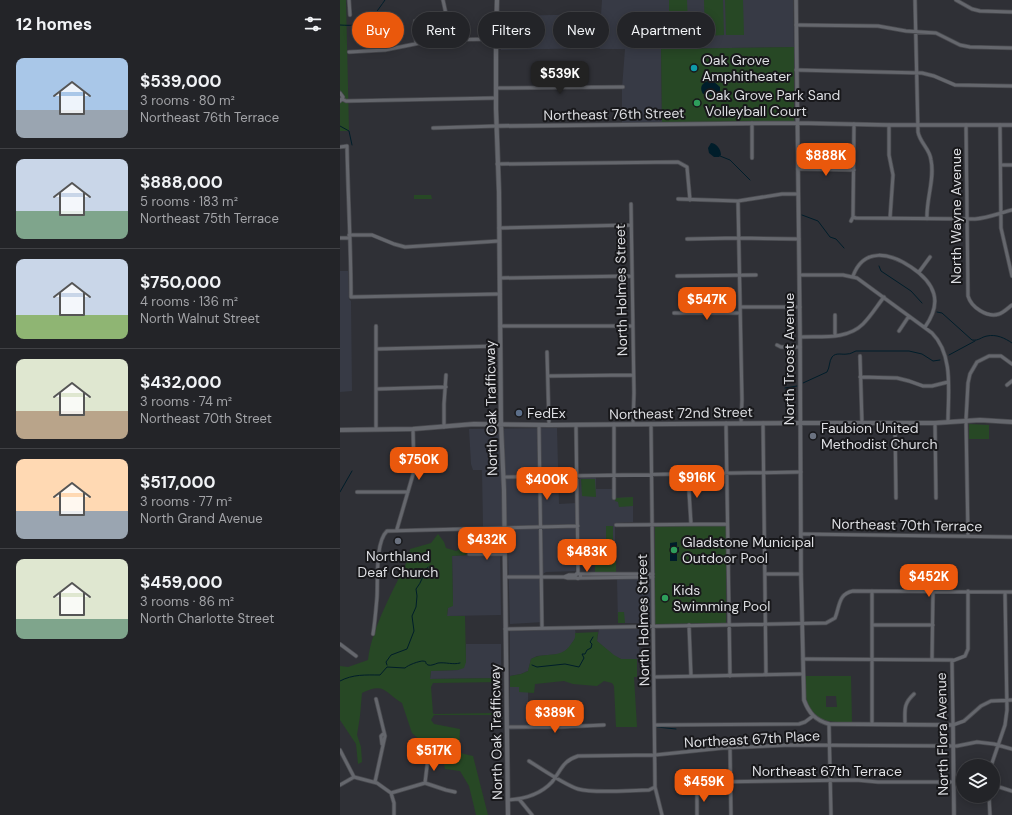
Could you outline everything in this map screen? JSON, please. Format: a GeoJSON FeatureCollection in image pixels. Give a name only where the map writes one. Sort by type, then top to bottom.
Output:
{"type":"FeatureCollection","features":[{"type":"Feature","properties":{"kind":"main road","name":"North Oak Trafficway"},"geometry":{"type":"LineString","coordinates":[[497,0],[497,12]]}},
{"type":"Feature","properties":{"kind":"main road","name":"North Oak Trafficway"},"geometry":{"type":"LineString","coordinates":[[496,48],[501,425],[504,477],[508,815]]}},
{"type":"Feature","properties":{"kind":"main road","name":"Northeast 72nd Street"},"geometry":{"type":"LineString","coordinates":[[340,430],[413,429],[474,424],[576,425],[895,422],[935,423],[966,420],[1012,422]]}},
{"type":"Feature","properties":{"kind":"street"},"geometry":{"type":"LineString","coordinates":[[349,0],[350,15]]}},
{"type":"Feature","properties":{"kind":"street"},"geometry":{"type":"LineString","coordinates":[[443,0],[446,12]]}},
{"type":"Feature","properties":{"kind":"street","name":"North Troost Avenue"},"geometry":{"type":"LineString","coordinates":[[796,0],[803,674],[804,700],[809,712],[813,716]]}},
{"type":"Feature","properties":{"kind":"street"},"geometry":{"type":"LineString","coordinates":[[915,0],[919,136],[932,160],[927,219]]}},
{"type":"Feature","properties":{"kind":"street"},"geometry":{"type":"LineString","coordinates":[[956,0],[972,9],[980,11],[1012,12]]}},
{"type":"Feature","properties":{"kind":"street"},"geometry":{"type":"LineString","coordinates":[[796,25],[878,26],[906,31],[936,33],[960,45],[970,47],[1012,48]]}},
{"type":"Feature","properties":{"kind":"street"},"geometry":{"type":"LineString","coordinates":[[349,52],[385,50],[412,44]]}},
{"type":"Feature","properties":{"kind":"street"},"geometry":{"type":"LineString","coordinates":[[796,70],[930,74],[961,86],[1012,86]]}},
{"type":"Feature","properties":{"kind":"street"},"geometry":{"type":"LineString","coordinates":[[496,88],[623,87]]}},
{"type":"Feature","properties":{"kind":"street"},"geometry":{"type":"LineString","coordinates":[[340,93],[342,95],[341,100],[346,101],[496,98]]}},
{"type":"Feature","properties":{"kind":"street","name":"Northeast 76th Street"},"geometry":{"type":"LineString","coordinates":[[433,128],[797,123],[1012,125]]}},
{"type":"Feature","properties":{"kind":"street"},"geometry":{"type":"LineString","coordinates":[[752,124],[752,158]]}},
{"type":"Feature","properties":{"kind":"street"},"geometry":{"type":"LineString","coordinates":[[851,221],[853,216],[854,124]]}},
{"type":"Feature","properties":{"kind":"street","name":"North Wayne Avenue"},"geometry":{"type":"LineString","coordinates":[[966,124],[967,293],[969,300],[973,305],[980,310],[994,315],[1000,314],[1012,305]]}},
{"type":"Feature","properties":{"kind":"street"},"geometry":{"type":"LineString","coordinates":[[889,125],[889,155],[892,175],[890,218]]}},
{"type":"Feature","properties":{"kind":"street"},"geometry":{"type":"LineString","coordinates":[[1000,125],[1001,228],[1012,276]]}},
{"type":"Feature","properties":{"kind":"street"},"geometry":{"type":"LineString","coordinates":[[340,146],[347,146],[351,298],[500,294]]}},
{"type":"Feature","properties":{"kind":"street"},"geometry":{"type":"LineString","coordinates":[[497,164],[678,162],[687,167],[690,200]]}},
{"type":"Feature","properties":{"kind":"street"},"geometry":{"type":"LineString","coordinates":[[1001,165],[1012,165]]}},
{"type":"Feature","properties":{"kind":"street"},"geometry":{"type":"LineString","coordinates":[[798,169],[854,170]]}},
{"type":"Feature","properties":{"kind":"street"},"geometry":{"type":"LineString","coordinates":[[678,199],[738,201],[782,194],[798,194]]}},
{"type":"Feature","properties":{"kind":"street"},"geometry":{"type":"LineString","coordinates":[[738,201],[742,400],[741,423]]}},
{"type":"Feature","properties":{"kind":"street","name":"North Holmes Street"},"geometry":{"type":"LineString","coordinates":[[631,204],[633,424]]}},
{"type":"Feature","properties":{"kind":"street"},"geometry":{"type":"LineString","coordinates":[[853,216],[856,218],[967,220],[986,218],[1001,212],[1012,210]]}},
{"type":"Feature","properties":{"kind":"street"},"geometry":{"type":"LineString","coordinates":[[499,228],[630,225]]}},
{"type":"Feature","properties":{"kind":"street"},"geometry":{"type":"LineString","coordinates":[[340,238],[372,235],[404,247],[499,241]]}},
{"type":"Feature","properties":{"kind":"street"},"geometry":{"type":"LineString","coordinates":[[687,239],[799,239]]}},
{"type":"Feature","properties":{"kind":"street"},"geometry":{"type":"LineString","coordinates":[[864,254],[865,260]]}},
{"type":"Feature","properties":{"kind":"street"},"geometry":{"type":"LineString","coordinates":[[852,276],[865,260],[877,256],[890,256],[900,260],[919,272],[928,281],[933,293],[934,304],[932,314],[925,327]]}},
{"type":"Feature","properties":{"kind":"street"},"geometry":{"type":"LineString","coordinates":[[919,272],[930,256]]}},
{"type":"Feature","properties":{"kind":"street"},"geometry":{"type":"LineString","coordinates":[[1007,258],[1012,257]]}},
{"type":"Feature","properties":{"kind":"street"},"geometry":{"type":"LineString","coordinates":[[800,274],[852,276],[862,281],[925,327],[938,339],[945,354],[947,363],[948,422]]}},
{"type":"Feature","properties":{"kind":"street"},"geometry":{"type":"LineString","coordinates":[[677,276],[756,275]]}},
{"type":"Feature","properties":{"kind":"street"},"geometry":{"type":"LineString","coordinates":[[500,278],[632,276]]}},
{"type":"Feature","properties":{"kind":"street"},"geometry":{"type":"LineString","coordinates":[[800,337],[835,336],[847,334],[859,328],[884,297]]}},
{"type":"Feature","properties":{"kind":"street"},"geometry":{"type":"LineString","coordinates":[[740,307],[800,307]]}},
{"type":"Feature","properties":{"kind":"street"},"geometry":{"type":"LineString","coordinates":[[674,314],[740,313]]}},
{"type":"Feature","properties":{"kind":"street"},"geometry":{"type":"LineString","coordinates":[[835,315],[835,336]]}},
{"type":"Feature","properties":{"kind":"street"},"geometry":{"type":"LineString","coordinates":[[899,331],[909,316]]}},
{"type":"Feature","properties":{"kind":"street"},"geometry":{"type":"LineString","coordinates":[[376,326],[376,429]]}},
{"type":"Feature","properties":{"kind":"street"},"geometry":{"type":"LineString","coordinates":[[500,326],[632,326]]}},
{"type":"Feature","properties":{"kind":"street"},"geometry":{"type":"LineString","coordinates":[[777,345],[781,347],[800,347]]}},
{"type":"Feature","properties":{"kind":"street"},"geometry":{"type":"LineString","coordinates":[[376,349],[500,346]]}},
{"type":"Feature","properties":{"kind":"street"},"geometry":{"type":"LineString","coordinates":[[547,352],[548,425]]}},
{"type":"Feature","properties":{"kind":"street"},"geometry":{"type":"LineString","coordinates":[[968,536],[966,420],[969,379],[975,365],[984,358],[994,355],[1004,358],[1012,364]]}},
{"type":"Feature","properties":{"kind":"street"},"geometry":{"type":"LineString","coordinates":[[860,356],[862,423]]}},
{"type":"Feature","properties":{"kind":"street"},"geometry":{"type":"LineString","coordinates":[[444,427],[446,375]]}},
{"type":"Feature","properties":{"kind":"street"},"geometry":{"type":"LineString","coordinates":[[548,376],[633,375]]}},
{"type":"Feature","properties":{"kind":"street"},"geometry":{"type":"LineString","coordinates":[[860,377],[897,378],[923,386],[932,386],[948,382]]}},
{"type":"Feature","properties":{"kind":"street"},"geometry":{"type":"LineString","coordinates":[[1007,385],[1012,381]]}},
{"type":"Feature","properties":{"kind":"street"},"geometry":{"type":"LineString","coordinates":[[377,389],[446,387]]}},
{"type":"Feature","properties":{"kind":"street"},"geometry":{"type":"LineString","coordinates":[[895,422],[896,498]]}},
{"type":"Feature","properties":{"kind":"street"},"geometry":{"type":"LineString","coordinates":[[726,423],[730,676]]}},
{"type":"Feature","properties":{"kind":"street"},"geometry":{"type":"LineString","coordinates":[[763,423],[766,675]]}},
{"type":"Feature","properties":{"kind":"street"},"geometry":{"type":"LineString","coordinates":[[935,423],[936,498]]}},
{"type":"Feature","properties":{"kind":"street"},"geometry":{"type":"LineString","coordinates":[[614,424],[614,498]]}},
{"type":"Feature","properties":{"kind":"street","name":"North Holmes Street"},"geometry":{"type":"LineString","coordinates":[[651,424],[655,787],[662,815]]}},
{"type":"Feature","properties":{"kind":"street"},"geometry":{"type":"LineString","coordinates":[[539,425],[542,628]]}},
{"type":"Feature","properties":{"kind":"street"},"geometry":{"type":"LineString","coordinates":[[576,425],[578,576]]}},
{"type":"Feature","properties":{"kind":"street"},"geometry":{"type":"LineString","coordinates":[[397,529],[414,468],[413,429]]}},
{"type":"Feature","properties":{"kind":"street"},"geometry":{"type":"LineString","coordinates":[[504,477],[801,472]]}},
{"type":"Feature","properties":{"kind":"street"},"geometry":{"type":"LineString","coordinates":[[688,475],[691,524]]}},
{"type":"Feature","properties":{"kind":"street"},"geometry":{"type":"LineString","coordinates":[[357,492],[408,492]]}},
{"type":"Feature","properties":{"kind":"street"},"geometry":{"type":"LineString","coordinates":[[616,525],[727,524]]}},
{"type":"Feature","properties":{"kind":"street"},"geometry":{"type":"LineString","coordinates":[[373,634],[377,598],[378,555],[385,531],[397,529],[578,526]]}},
{"type":"Feature","properties":{"kind":"street","name":"Northeast 70th Terrace"},"geometry":{"type":"LineString","coordinates":[[801,534],[1012,537]]}},
{"type":"Feature","properties":{"kind":"street"},"geometry":{"type":"LineString","coordinates":[[469,554],[504,554]]}},
{"type":"Feature","properties":{"kind":"street"},"geometry":{"type":"LineString","coordinates":[[765,574],[801,574]]}},
{"type":"Feature","properties":{"kind":"street"},"geometry":{"type":"LineString","coordinates":[[505,577],[568,578],[578,576],[653,575]]}},
{"type":"Feature","properties":{"kind":"street"},"geometry":{"type":"LineString","coordinates":[[505,628],[826,623],[834,619],[841,596],[853,590],[1012,592]]}},
{"type":"Feature","properties":{"kind":"street"},"geometry":{"type":"LineString","coordinates":[[872,591],[872,724]]}},
{"type":"Feature","properties":{"kind":"street"},"geometry":{"type":"LineString","coordinates":[[932,660],[933,591]]}},
{"type":"Feature","properties":{"kind":"street","name":"North Flora Avenue"},"geometry":{"type":"LineString","coordinates":[[954,815],[953,660],[965,656],[968,648],[968,592]]}},
{"type":"Feature","properties":{"kind":"street"},"geometry":{"type":"LineString","coordinates":[[993,759],[1005,725],[1007,700],[1006,592]]}},
{"type":"Feature","properties":{"kind":"street"},"geometry":{"type":"LineString","coordinates":[[689,625],[691,676]]}},
{"type":"Feature","properties":{"kind":"street"},"geometry":{"type":"LineString","coordinates":[[872,625],[933,626]]}},
{"type":"Feature","properties":{"kind":"street"},"geometry":{"type":"LineString","coordinates":[[1006,626],[1012,626]]}},
{"type":"Feature","properties":{"kind":"street"},"geometry":{"type":"LineString","coordinates":[[340,644],[356,656]]}},
{"type":"Feature","properties":{"kind":"street"},"geometry":{"type":"LineString","coordinates":[[803,659],[953,660]]}},
{"type":"Feature","properties":{"kind":"street"},"geometry":{"type":"LineString","coordinates":[[1007,663],[1012,663]]}},
{"type":"Feature","properties":{"kind":"street"},"geometry":{"type":"LineString","coordinates":[[654,677],[803,674]]}},
{"type":"Feature","properties":{"kind":"street"},"geometry":{"type":"LineString","coordinates":[[905,724],[906,702],[914,694]]}},
{"type":"Feature","properties":{"kind":"street"},"geometry":{"type":"LineString","coordinates":[[375,782],[382,744],[384,742],[383,725],[376,699]]}},
{"type":"Feature","properties":{"kind":"street"},"geometry":{"type":"LineString","coordinates":[[655,725],[799,724],[805,722],[813,716],[829,724],[953,725],[964,721],[981,706],[991,701],[1012,700]]}},
{"type":"Feature","properties":{"kind":"street"},"geometry":{"type":"LineString","coordinates":[[829,724],[831,815]]}},
{"type":"Feature","properties":{"kind":"street"},"geometry":{"type":"LineString","coordinates":[[506,726],[560,727],[604,725]]}},
{"type":"Feature","properties":{"kind":"street","name":"Northeast 67th Place"},"geometry":{"type":"LineString","coordinates":[[508,800],[519,799],[544,789],[550,784],[567,760],[578,756],[655,755],[730,748],[791,746],[960,746],[977,742],[1012,749]]}},
{"type":"Feature","properties":{"kind":"street"},"geometry":{"type":"LineString","coordinates":[[730,748],[731,815]]}},
{"type":"Feature","properties":{"kind":"street"},"geometry":{"type":"LineString","coordinates":[[340,750],[354,777],[375,782],[391,793],[394,803],[394,815]]}},
{"type":"Feature","properties":{"kind":"street"},"geometry":{"type":"LineString","coordinates":[[425,783],[428,758]]}},
{"type":"Feature","properties":{"kind":"street"},"geometry":{"type":"LineString","coordinates":[[530,761],[573,787],[586,790],[649,790],[655,787]]}},
{"type":"Feature","properties":{"kind":"street"},"geometry":{"type":"LineString","coordinates":[[340,786],[354,777]]}},
{"type":"Feature","properties":{"kind":"street","name":"Northeast 67th Terrace"},"geometry":{"type":"LineString","coordinates":[[697,815],[696,794],[702,786],[710,782],[856,780],[878,782],[953,782]]}},
{"type":"Feature","properties":{"kind":"street"},"geometry":{"type":"LineString","coordinates":[[391,793],[425,783],[455,792]]}},
{"type":"Feature","properties":{"kind":"street"},"geometry":{"type":"LineString","coordinates":[[1000,787],[1012,791]]}},
{"type":"Feature","properties":{"kind":"street"},"geometry":{"type":"LineString","coordinates":[[519,799],[532,815]]}},
{"type":"Feature","properties":{"kind":"street"},"geometry":{"type":"LineString","coordinates":[[989,803],[990,815]]}},
{"type":"Feature","properties":{"kind":"shaded area"},"geometry":{"type":"Polygon","coordinates":[[[602,0],[793,0],[794,47],[661,49],[662,123],[622,124],[622,88],[625,49],[600,49],[609,48],[609,12],[601,12],[602,0]]]}},
{"type":"Feature","properties":{"kind":"shaded area"},"geometry":{"type":"Polygon","coordinates":[[[545,15],[553,15],[553,48],[600,48],[501,50],[501,48],[545,48],[545,15]]]}},
{"type":"Feature","properties":{"kind":"shaded area"},"geometry":{"type":"Polygon","coordinates":[[[340,271],[348,271],[349,299],[351,301],[352,391],[340,392],[340,271]]]}},
{"type":"Feature","properties":{"kind":"shaded area"},"geometry":{"type":"Polygon","coordinates":[[[557,428],[559,504],[576,503],[575,571],[546,572],[543,574],[544,622],[510,624],[508,551],[500,551],[501,615],[447,616],[448,607],[453,602],[452,556],[466,555],[466,552],[475,552],[476,530],[482,530],[483,526],[482,470],[473,470],[471,464],[469,429],[557,428]]]}},
{"type":"Feature","properties":{"kind":"shaded area"},"geometry":{"type":"Polygon","coordinates":[[[596,477],[596,489],[615,489],[615,498],[633,497],[633,522],[615,523],[615,547],[579,548],[579,478],[596,477]]]}},
{"type":"Feature","properties":{"kind":"shaded area"},"geometry":{"type":"Polygon","coordinates":[[[617,579],[651,579],[652,623],[618,623],[617,579]]]}},
{"type":"Feature","properties":{"kind":"shaded area"},"geometry":{"type":"Polygon","coordinates":[[[575,629],[576,637],[569,648],[561,654],[537,656],[531,659],[528,671],[510,676],[510,631],[575,629]]]}},
{"type":"Feature","properties":{"kind":"shaded area"},"geometry":{"type":"Polygon","coordinates":[[[599,629],[639,629],[639,659],[621,659],[614,656],[597,641],[599,629]]]}},
{"type":"Feature","properties":{"kind":"shaded area"},"geometry":{"type":"Polygon","coordinates":[[[466,644],[501,644],[501,678],[430,679],[431,671],[458,670],[466,662],[466,644]]]}},
{"type":"Feature","properties":{"kind":"shaded area"},"geometry":{"type":"Polygon","coordinates":[[[510,687],[519,687],[519,692],[528,692],[528,729],[509,730],[510,687]]]}},
{"type":"Feature","properties":{"kind":"green space"},"geometry":{"type":"Polygon","coordinates":[[[340,0],[346,0],[349,131],[340,131],[340,0]]]}},
{"type":"Feature","properties":{"kind":"green space"},"geometry":{"type":"Polygon","coordinates":[[[669,0],[687,0],[687,12],[669,12],[669,0]]]}},
{"type":"Feature","properties":{"kind":"green space"},"geometry":{"type":"Polygon","coordinates":[[[704,0],[723,0],[724,35],[715,35],[715,12],[704,12],[704,0]]]}},
{"type":"Feature","properties":{"kind":"green space"},"geometry":{"type":"Polygon","coordinates":[[[725,0],[743,0],[744,35],[726,35],[725,0]]]}},
{"type":"Feature","properties":{"kind":"green space"},"geometry":{"type":"Polygon","coordinates":[[[794,47],[794,121],[662,123],[661,49],[794,47]]]}},
{"type":"Feature","properties":{"kind":"green space"},"geometry":{"type":"Polygon","coordinates":[[[414,195],[431,195],[432,199],[414,199],[414,195]]]}},
{"type":"Feature","properties":{"kind":"green space"},"geometry":{"type":"Polygon","coordinates":[[[969,424],[989,425],[989,439],[969,439],[969,424]]]}},
{"type":"Feature","properties":{"kind":"green space"},"geometry":{"type":"Polygon","coordinates":[[[581,479],[595,479],[596,497],[582,496],[581,479]]]}},
{"type":"Feature","properties":{"kind":"green space"},"geometry":{"type":"Polygon","coordinates":[[[633,497],[633,506],[619,507],[618,502],[615,501],[615,498],[633,497]]]}},
{"type":"Feature","properties":{"kind":"green space"},"geometry":{"type":"Polygon","coordinates":[[[606,526],[613,526],[613,540],[606,540],[606,526]]]}},
{"type":"Feature","properties":{"kind":"green space"},"geometry":{"type":"Polygon","coordinates":[[[655,526],[726,526],[726,623],[655,624],[655,526]]]}},
{"type":"Feature","properties":{"kind":"green space"},"geometry":{"type":"Polygon","coordinates":[[[468,530],[471,537],[470,552],[467,552],[466,555],[452,556],[453,606],[448,608],[447,616],[465,616],[466,662],[464,668],[458,670],[431,671],[430,679],[501,678],[501,682],[433,683],[431,687],[433,713],[494,713],[495,715],[434,715],[431,720],[434,724],[460,729],[459,752],[473,756],[488,815],[476,815],[469,786],[460,771],[445,769],[440,748],[434,744],[426,746],[412,733],[402,703],[384,690],[375,688],[362,693],[357,735],[361,747],[362,762],[358,764],[356,744],[340,720],[340,666],[348,667],[368,660],[374,634],[409,557],[410,549],[431,543],[438,534],[444,542],[446,548],[456,551],[463,548],[465,532],[468,530]]]}},
{"type":"Feature","properties":{"kind":"green space"},"geometry":{"type":"Polygon","coordinates":[[[600,540],[605,540],[605,547],[583,547],[583,543],[600,543],[600,540]]]}},
{"type":"Feature","properties":{"kind":"green space"},"geometry":{"type":"Polygon","coordinates":[[[596,553],[616,553],[616,572],[595,572],[595,564],[591,564],[591,556],[596,556],[596,553]]]}},
{"type":"Feature","properties":{"kind":"green space"},"geometry":{"type":"Polygon","coordinates":[[[618,612],[624,612],[625,623],[618,623],[618,612]]]}},
{"type":"Feature","properties":{"kind":"green space"},"geometry":{"type":"Polygon","coordinates":[[[598,632],[597,641],[614,655],[621,659],[637,659],[637,677],[634,677],[637,727],[616,727],[614,686],[612,683],[604,681],[597,686],[573,684],[564,681],[535,684],[534,693],[519,692],[519,687],[510,687],[510,676],[528,671],[531,659],[562,652],[567,649],[574,640],[575,633],[598,632]]]}},
{"type":"Feature","properties":{"kind":"green space"},"geometry":{"type":"Polygon","coordinates":[[[804,676],[851,676],[852,722],[827,721],[813,714],[809,708],[804,676]],[[826,696],[826,707],[837,707],[836,696],[826,696]]]}},
{"type":"Feature","properties":{"kind":"water"},"geometry":{"type":"Polygon","coordinates":[[[712,80],[720,87],[720,91],[713,95],[703,94],[701,89],[703,84],[712,80]]]}},
{"type":"Feature","properties":{"kind":"water"},"geometry":{"type":"Polygon","coordinates":[[[711,143],[715,144],[719,149],[721,155],[719,157],[714,157],[709,153],[708,148],[711,143]]]}},
{"type":"Feature","properties":{"kind":"water","name":"Gladstone Municipal Outdoor Pool"},"geometry":{"type":"Polygon","coordinates":[[[677,542],[679,552],[677,553],[677,561],[670,561],[670,543],[677,542]]]}},
{"type":"Feature","properties":{"kind":"waterway"},"geometry":{"type":"LineString","coordinates":[[340,25],[363,24],[372,18],[385,0]]}},
{"type":"Feature","properties":{"kind":"waterway"},"geometry":{"type":"LineString","coordinates":[[340,126],[349,131],[352,145]]}},
{"type":"Feature","properties":{"kind":"waterway"},"geometry":{"type":"LineString","coordinates":[[720,156],[730,160],[750,180]]}},
{"type":"Feature","properties":{"kind":"waterway"},"geometry":{"type":"LineString","coordinates":[[802,215],[818,221],[830,237],[836,239],[844,248]]}},
{"type":"Feature","properties":{"kind":"waterway"},"geometry":{"type":"LineString","coordinates":[[879,266],[881,271],[911,291],[922,303]]}},
{"type":"Feature","properties":{"kind":"waterway"},"geometry":{"type":"LineString","coordinates":[[937,312],[942,313],[972,340],[987,336],[997,336],[1012,343]]}},
{"type":"Feature","properties":{"kind":"waterway"},"geometry":{"type":"LineString","coordinates":[[949,355],[975,341]]}},
{"type":"Feature","properties":{"kind":"waterway"},"geometry":{"type":"LineString","coordinates":[[803,383],[827,372],[831,359],[837,354],[848,354],[856,351],[909,351],[922,354],[933,361],[940,360]]}},
{"type":"Feature","properties":{"kind":"waterway"},"geometry":{"type":"LineString","coordinates":[[785,388],[797,386]]}},
{"type":"Feature","properties":{"kind":"waterway"},"geometry":{"type":"LineString","coordinates":[[340,492],[352,471]]}},
{"type":"Feature","properties":{"kind":"waterway"},"geometry":{"type":"LineString","coordinates":[[387,665],[386,662],[391,655],[407,649],[414,631],[412,616],[416,607],[416,589],[428,567]]}},
{"type":"Feature","properties":{"kind":"waterway"},"geometry":{"type":"LineString","coordinates":[[532,665],[537,667],[565,664],[579,667],[584,658],[582,654],[585,654],[587,650],[591,648],[592,644],[590,642],[593,637]]}},
{"type":"Feature","properties":{"kind":"waterway"},"geometry":{"type":"LineString","coordinates":[[340,681],[355,676],[380,675],[387,667],[405,668],[411,664],[421,661],[426,662],[429,665],[438,663],[460,663]]}},
{"type":"Feature","properties":{"kind":"waterway"},"geometry":{"type":"LineString","coordinates":[[657,727],[676,729]]}},
{"type":"Feature","properties":{"kind":"place","name":"Oak Grove Amphitheater"},"geometry":{"type":"Point","coordinates":[694,68]}},
{"type":"Feature","properties":{"kind":"place","name":"Oak Grove Park Sand Volleyball Court"},"geometry":{"type":"Point","coordinates":[697,103]}},
{"type":"Feature","properties":{"kind":"place","name":"FedEx"},"geometry":{"type":"Point","coordinates":[519,413]}},
{"type":"Feature","properties":{"kind":"place","name":"Faubion United Methodist Church"},"geometry":{"type":"Point","coordinates":[813,436]}},
{"type":"Feature","properties":{"kind":"place","name":"Northland Deaf Church"},"geometry":{"type":"Point","coordinates":[398,541]}},
{"type":"Feature","properties":{"kind":"place","name":"Gladstone Municipal Outdoor Pool"},"geometry":{"type":"Point","coordinates":[674,550]}},
{"type":"Feature","properties":{"kind":"place","name":"Kids Swimming Pool"},"geometry":{"type":"Point","coordinates":[665,598]}}]}
